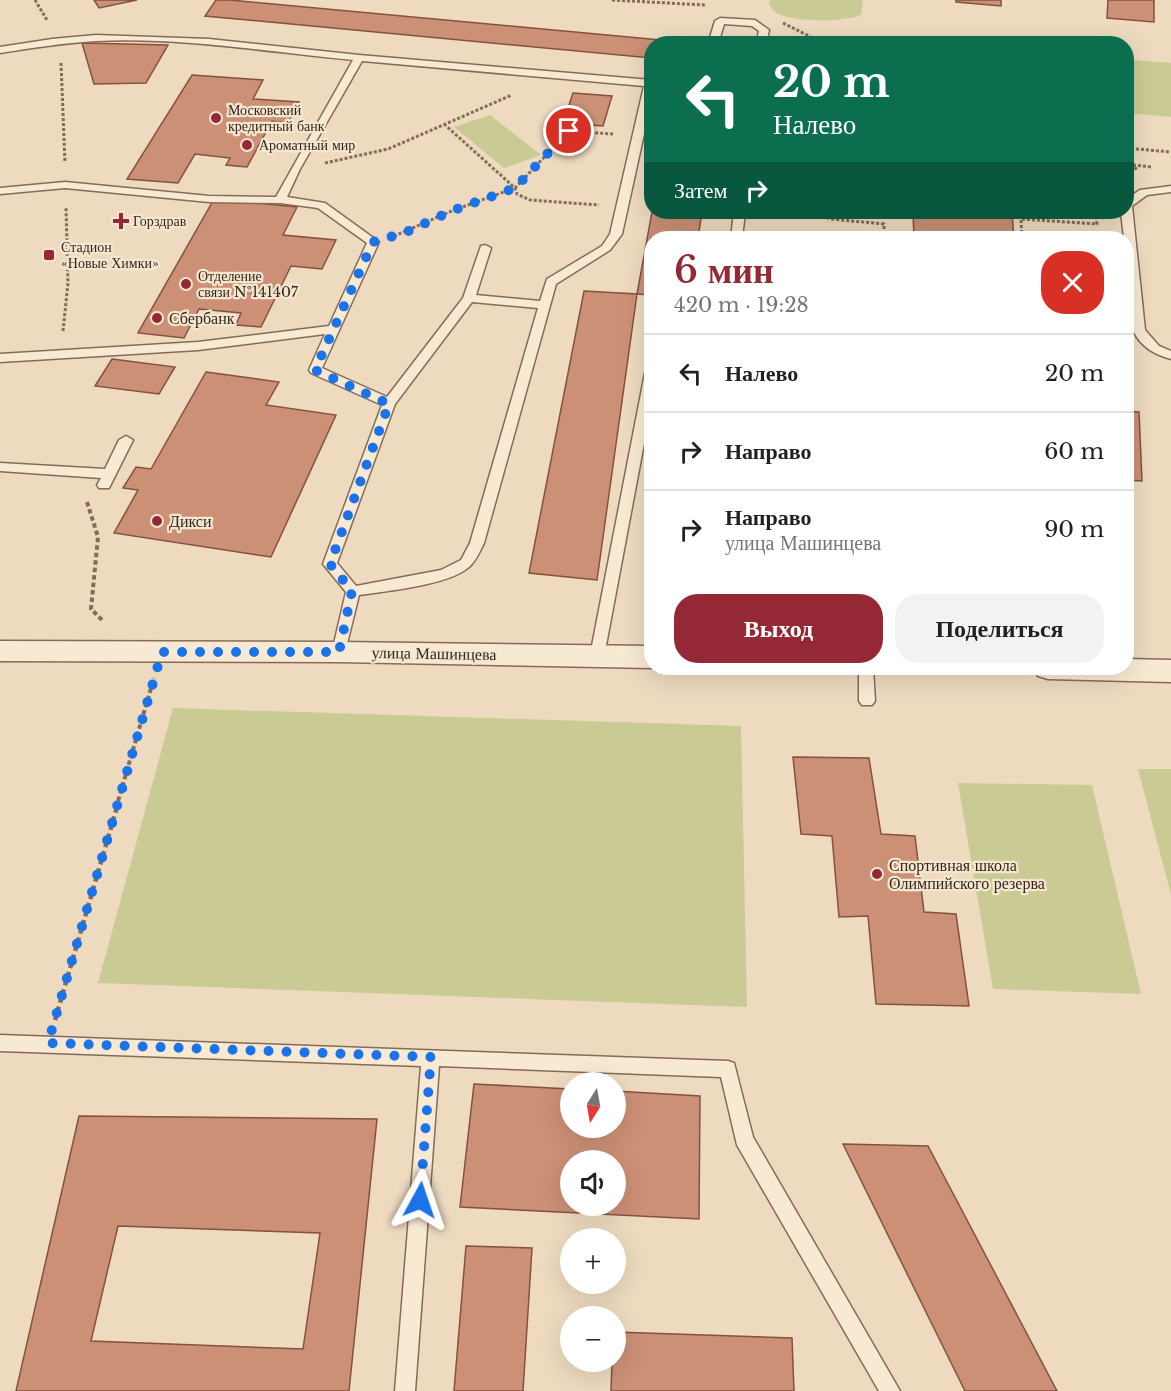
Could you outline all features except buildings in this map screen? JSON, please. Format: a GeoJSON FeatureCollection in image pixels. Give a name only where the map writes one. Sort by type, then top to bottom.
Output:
{"type":"FeatureCollection","features":[{"type":"Feature","properties":{"kind":"street","name":"улица Машинцева"},"geometry":{"type":"LineString","coordinates":[[0,651],[339,652],[644,657]]}},
{"type":"Feature","properties":{"kind":"street"},"geometry":{"type":"LineString","coordinates":[[1134,670],[1171,671]]}},
{"type":"Feature","properties":{"kind":"lane"},"geometry":{"type":"LineString","coordinates":[[715,36],[720,21],[755,23],[764,30],[763,36]]}},
{"type":"Feature","properties":{"kind":"lane"},"geometry":{"type":"LineString","coordinates":[[0,50],[60,40],[125,38],[171,40],[644,82]]}},
{"type":"Feature","properties":{"kind":"lane"},"geometry":{"type":"LineString","coordinates":[[280,200],[295,169],[359,58]]}},
{"type":"Feature","properties":{"kind":"lane"},"geometry":{"type":"LineString","coordinates":[[352,591],[452,572],[465,564],[477,543],[550,282],[606,248],[616,234],[644,109]]}},
{"type":"Feature","properties":{"kind":"lane"},"geometry":{"type":"LineString","coordinates":[[0,191],[65,186],[209,199],[280,200],[321,204],[373,242],[315,370],[389,404]]}},
{"type":"Feature","properties":{"kind":"lane"},"geometry":{"type":"LineString","coordinates":[[1134,199],[1144,192],[1171,189]]}},
{"type":"Feature","properties":{"kind":"lane"},"geometry":{"type":"LineString","coordinates":[[352,591],[330,564],[389,404],[469,298],[485,248]]}},
{"type":"Feature","properties":{"kind":"lane"},"geometry":{"type":"LineString","coordinates":[[1134,283],[1139,332],[1155,349],[1171,355]]}},
{"type":"Feature","properties":{"kind":"lane"},"geometry":{"type":"LineString","coordinates":[[469,298],[543,305]]}},
{"type":"Feature","properties":{"kind":"lane"},"geometry":{"type":"LineString","coordinates":[[0,357],[198,346],[334,329]]}},
{"type":"Feature","properties":{"kind":"lane"},"geometry":{"type":"LineString","coordinates":[[597,656],[644,410]]}},
{"type":"Feature","properties":{"kind":"lane"},"geometry":{"type":"LineString","coordinates":[[0,467],[78,473],[106,480],[126,440]]}},
{"type":"Feature","properties":{"kind":"lane"},"geometry":{"type":"LineString","coordinates":[[339,652],[352,591]]}},
{"type":"Feature","properties":{"kind":"lane"},"geometry":{"type":"LineString","coordinates":[[866,675],[867,701]]}},
{"type":"Feature","properties":{"kind":"lane"},"geometry":{"type":"LineString","coordinates":[[0,1042],[728,1069],[744,1139],[890,1391]]}},
{"type":"Feature","properties":{"kind":"lane"},"geometry":{"type":"LineString","coordinates":[[405,1391],[431,1057]]}},
{"type":"Feature","properties":{"kind":"path"},"geometry":{"type":"LineString","coordinates":[[612,0],[705,5]]}},
{"type":"Feature","properties":{"kind":"path"},"geometry":{"type":"LineString","coordinates":[[782,23],[809,36]]}},
{"type":"Feature","properties":{"kind":"path"},"geometry":{"type":"LineString","coordinates":[[295,169],[388,149],[510,95],[521,94]]}},
{"type":"Feature","properties":{"kind":"path"},"geometry":{"type":"LineString","coordinates":[[444,124],[515,188],[517,194],[530,200],[622,207]]}},
{"type":"Feature","properties":{"kind":"path"},"geometry":{"type":"LineString","coordinates":[[373,242],[404,233],[454,210],[515,188],[569,131],[638,135]]}},
{"type":"Feature","properties":{"kind":"path"},"geometry":{"type":"LineString","coordinates":[[1134,149],[1171,152]]}},
{"type":"Feature","properties":{"kind":"path"},"geometry":{"type":"LineString","coordinates":[[831,219],[884,224],[884,231]]}},
{"type":"Feature","properties":{"kind":"path"},"geometry":{"type":"LineString","coordinates":[[1021,219],[1096,224],[1096,219]]}},
{"type":"Feature","properties":{"kind":"path"},"geometry":{"type":"LineString","coordinates":[[78,473],[98,537],[91,609],[106,625]]}},
{"type":"Feature","properties":{"kind":"path"},"geometry":{"type":"LineString","coordinates":[[48,1043],[162,652]]}},
{"type":"Feature","properties":{"kind":"green space"},"geometry":{"type":"Polygon","coordinates":[[[770,0],[863,0],[861,15],[843,19],[805,20],[783,16],[775,12],[769,4],[770,0]]]}},
{"type":"Feature","properties":{"kind":"green space"},"geometry":{"type":"Polygon","coordinates":[[[1134,60],[1171,63],[1171,117],[1134,113],[1134,60]]]}},
{"type":"Feature","properties":{"kind":"green space"},"geometry":{"type":"Polygon","coordinates":[[[490,115],[541,155],[504,168],[454,127],[490,115]]]}},
{"type":"Feature","properties":{"kind":"green space"},"geometry":{"type":"Polygon","coordinates":[[[173,708],[741,726],[747,1007],[98,983],[173,708]]]}},
{"type":"Feature","properties":{"kind":"green space"},"geometry":{"type":"Polygon","coordinates":[[[1138,769],[1171,769],[1171,895],[1138,769]]]}},
{"type":"Feature","properties":{"kind":"green space"},"geometry":{"type":"Polygon","coordinates":[[[958,783],[1092,785],[1141,994],[993,989],[958,783]]]}},
{"type":"Feature","properties":{"kind":"place","name":"Московский кредитный банк"},"geometry":{"type":"Point","coordinates":[216,118]}},
{"type":"Feature","properties":{"kind":"place","name":"Ароматный мир"},"geometry":{"type":"Point","coordinates":[247,145]}},
{"type":"Feature","properties":{"kind":"place","name":"Горздрав"},"geometry":{"type":"Point","coordinates":[121,221]}},
{"type":"Feature","properties":{"kind":"place","name":"Стадион «Новые Химки»"},"geometry":{"type":"Point","coordinates":[49,255]}},
{"type":"Feature","properties":{"kind":"place","name":"Отделение связи №141407"},"geometry":{"type":"Point","coordinates":[186,284]}},
{"type":"Feature","properties":{"kind":"place","name":"Сбербанк"},"geometry":{"type":"Point","coordinates":[157,318]}},
{"type":"Feature","properties":{"kind":"place","name":"Дикси"},"geometry":{"type":"Point","coordinates":[157,521]}},
{"type":"Feature","properties":{"kind":"place","name":"Спортивная школа Олимпийского резерва"},"geometry":{"type":"Point","coordinates":[877,874]}},
{"type":"Feature","properties":{"kind":"route"},"geometry":{"type":"LineString","coordinates":[[420,1200],[431,1057],[48,1043],[162,652],[339,652],[352,591],[330,564],[389,404],[315,370],[373,242],[404,233],[454,210],[515,188],[569,131]]}}]}
